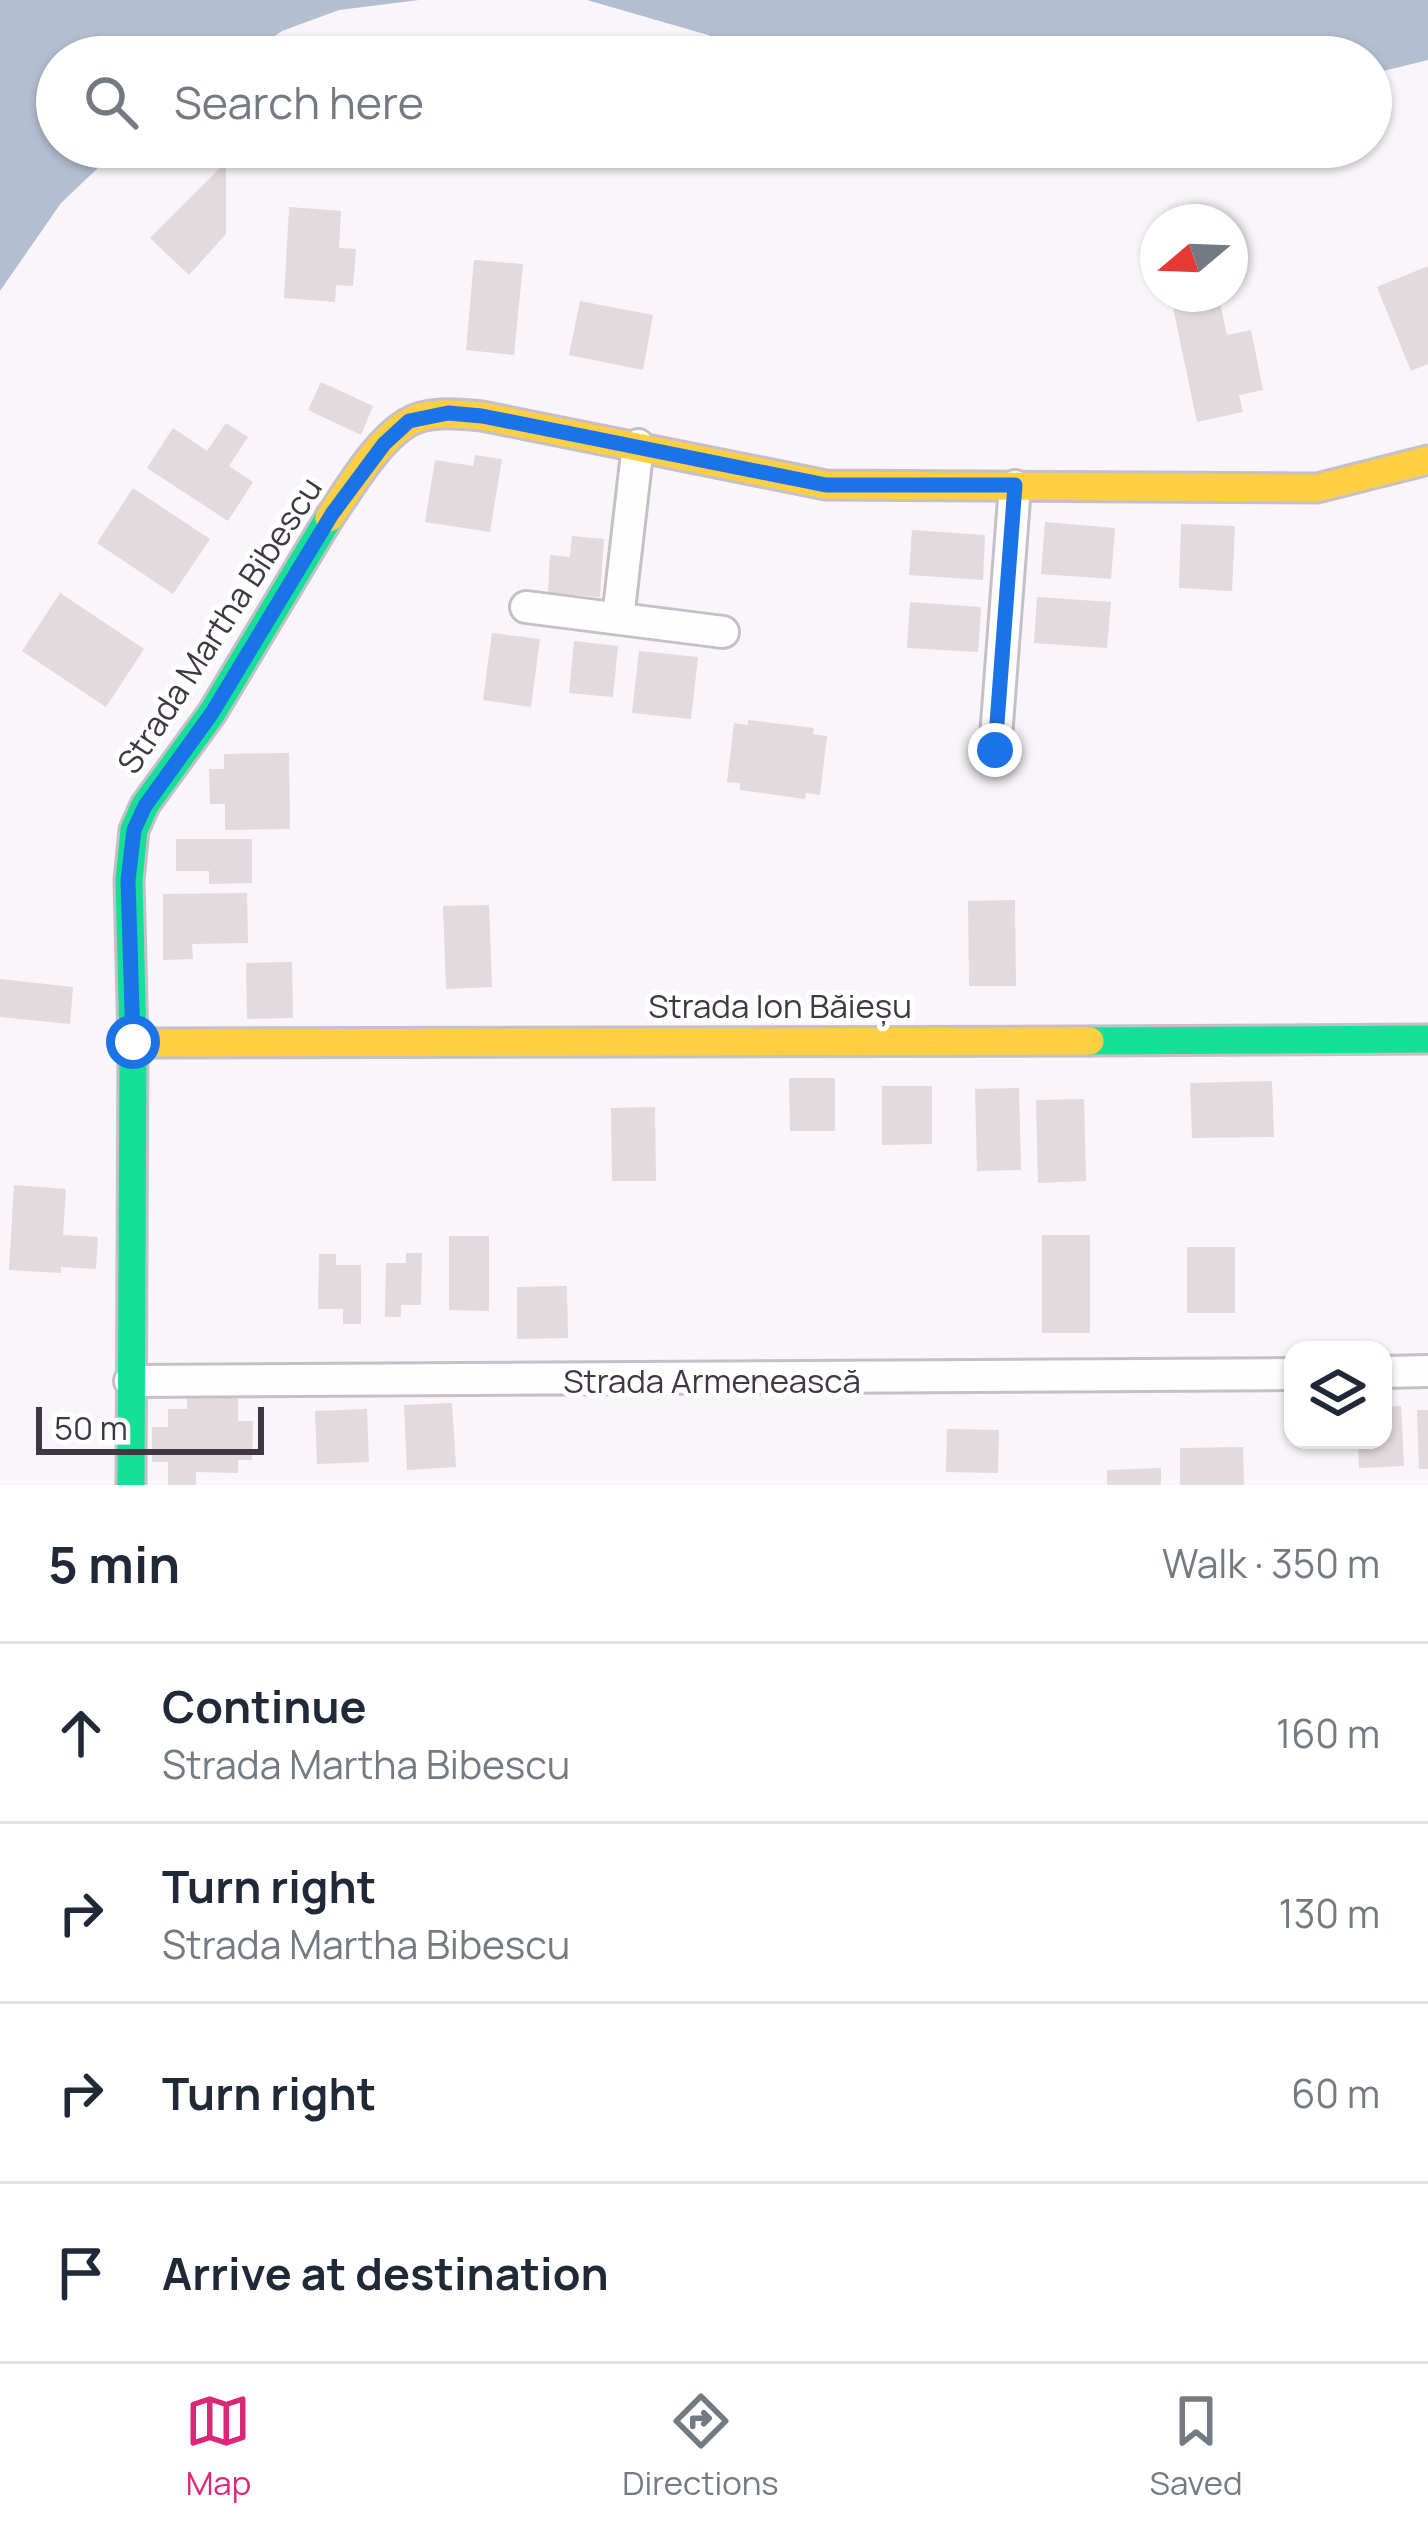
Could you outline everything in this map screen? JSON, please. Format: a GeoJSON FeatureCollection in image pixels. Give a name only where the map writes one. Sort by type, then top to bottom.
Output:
{"type":"FeatureCollection","features":[{"type":"Feature","properties":{"kind":"street","name":"Strada Martha Bibescu"},"geometry":{"type":"LineString","coordinates":[[131,1485],[133,1042],[128,880],[134,830],[145,806],[212,713],[332,514],[384,444],[409,421],[448,413],[638,445],[826,485],[1317,488],[1428,460]]}},
{"type":"Feature","properties":{"kind":"street"},"geometry":{"type":"LineString","coordinates":[[618,618],[638,445]]}},
{"type":"Feature","properties":{"kind":"street"},"geometry":{"type":"LineString","coordinates":[[995,750],[1015,485]]}},
{"type":"Feature","properties":{"kind":"street"},"geometry":{"type":"LineString","coordinates":[[526,607],[723,632]]}},
{"type":"Feature","properties":{"kind":"street","name":"Strada Ion Băieșu"},"geometry":{"type":"LineString","coordinates":[[133,1042],[1428,1039]]}},
{"type":"Feature","properties":{"kind":"street"},"geometry":{"type":"LineString","coordinates":[[1392,1372],[1428,1371]]}},
{"type":"Feature","properties":{"kind":"street","name":"Strada Armenească"},"geometry":{"type":"LineString","coordinates":[[130,1381],[1284,1373]]}},
{"type":"Feature","properties":{"kind":"water"},"geometry":{"type":"Polygon","coordinates":[[[0,0],[419,0],[339,10],[275,36],[36,36],[36,168],[98,168],[61,203],[0,291],[0,0]]]}},
{"type":"Feature","properties":{"kind":"water"},"geometry":{"type":"Polygon","coordinates":[[[587,0],[1428,0],[1428,60],[1392,69],[1392,36],[711,36],[587,0]]]}},
{"type":"Feature","properties":{"kind":"building"},"geometry":{"type":"Polygon","coordinates":[[[220,168],[226,168],[226,234],[189,275],[150,238],[220,168]]]}},
{"type":"Feature","properties":{"kind":"building"},"geometry":{"type":"Polygon","coordinates":[[[289,207],[341,211],[339,248],[356,249],[353,286],[336,285],[335,302],[284,298],[289,207]]]}},
{"type":"Feature","properties":{"kind":"building"},"geometry":{"type":"Polygon","coordinates":[[[474,260],[523,264],[514,355],[466,350],[474,260]]]}},
{"type":"Feature","properties":{"kind":"building"},"geometry":{"type":"Polygon","coordinates":[[[1428,266],[1428,364],[1411,371],[1377,287],[1428,266]]]}},
{"type":"Feature","properties":{"kind":"building"},"geometry":{"type":"Polygon","coordinates":[[[580,301],[653,315],[643,370],[569,355],[580,301]]]}},
{"type":"Feature","properties":{"kind":"building"},"geometry":{"type":"Polygon","coordinates":[[[1174,312],[1222,312],[1227,335],[1251,330],[1263,390],[1239,395],[1243,412],[1197,422],[1174,312]]]}},
{"type":"Feature","properties":{"kind":"building"},"geometry":{"type":"Polygon","coordinates":[[[321,382],[373,406],[361,435],[308,410],[321,382]]]}},
{"type":"Feature","properties":{"kind":"building"},"geometry":{"type":"Polygon","coordinates":[[[226,423],[248,437],[229,466],[253,482],[228,521],[147,468],[173,428],[207,451],[226,423]]]}},
{"type":"Feature","properties":{"kind":"building"},"geometry":{"type":"Polygon","coordinates":[[[475,455],[502,459],[490,532],[425,522],[435,460],[473,466],[475,455]]]}},
{"type":"Feature","properties":{"kind":"building"},"geometry":{"type":"Polygon","coordinates":[[[133,488],[210,539],[173,594],[97,543],[133,488]]]}},
{"type":"Feature","properties":{"kind":"building"},"geometry":{"type":"Polygon","coordinates":[[[1045,522],[1115,528],[1111,579],[1041,574],[1045,522]]]}},
{"type":"Feature","properties":{"kind":"building"},"geometry":{"type":"Polygon","coordinates":[[[1181,524],[1235,526],[1232,591],[1179,588],[1181,524]]]}},
{"type":"Feature","properties":{"kind":"building"},"geometry":{"type":"Polygon","coordinates":[[[912,530],[985,535],[983,580],[909,575],[912,530]]]}},
{"type":"Feature","properties":{"kind":"building"},"geometry":{"type":"Polygon","coordinates":[[[572,536],[604,539],[600,597],[548,593],[550,555],[570,557],[572,536]]]}},
{"type":"Feature","properties":{"kind":"building"},"geometry":{"type":"Polygon","coordinates":[[[60,593],[144,649],[106,707],[22,651],[60,593]]]}},
{"type":"Feature","properties":{"kind":"building"},"geometry":{"type":"Polygon","coordinates":[[[1037,597],[1111,602],[1107,648],[1034,643],[1037,597]]]}},
{"type":"Feature","properties":{"kind":"building"},"geometry":{"type":"Polygon","coordinates":[[[910,602],[981,607],[978,652],[907,648],[910,602]]]}},
{"type":"Feature","properties":{"kind":"building"},"geometry":{"type":"Polygon","coordinates":[[[492,633],[540,639],[531,707],[483,700],[492,633]]]}},
{"type":"Feature","properties":{"kind":"building"},"geometry":{"type":"Polygon","coordinates":[[[574,641],[618,646],[613,697],[569,693],[574,641]]]}},
{"type":"Feature","properties":{"kind":"building"},"geometry":{"type":"Polygon","coordinates":[[[639,651],[698,657],[691,719],[632,713],[639,651]]]}},
{"type":"Feature","properties":{"kind":"building"},"geometry":{"type":"Polygon","coordinates":[[[748,720],[814,728],[813,734],[827,736],[820,795],[806,793],[805,799],[740,790],[740,783],[727,782],[734,723],[748,725],[748,720]]]}},
{"type":"Feature","properties":{"kind":"building"},"geometry":{"type":"Polygon","coordinates":[[[289,753],[290,829],[225,830],[225,804],[210,804],[209,769],[224,769],[224,754],[289,753]]]}},
{"type":"Feature","properties":{"kind":"building"},"geometry":{"type":"Polygon","coordinates":[[[176,839],[252,839],[252,883],[209,884],[209,871],[176,871],[176,839]]]}},
{"type":"Feature","properties":{"kind":"building"},"geometry":{"type":"Polygon","coordinates":[[[247,893],[248,943],[192,944],[193,959],[163,960],[163,894],[247,893]]]}},
{"type":"Feature","properties":{"kind":"building"},"geometry":{"type":"Polygon","coordinates":[[[1015,900],[1016,986],[969,986],[968,901],[1015,900]]]}},
{"type":"Feature","properties":{"kind":"building"},"geometry":{"type":"Polygon","coordinates":[[[489,905],[492,987],[446,989],[443,906],[489,905]]]}},
{"type":"Feature","properties":{"kind":"building"},"geometry":{"type":"Polygon","coordinates":[[[292,962],[293,1018],[247,1019],[246,963],[292,962]]]}},
{"type":"Feature","properties":{"kind":"building"},"geometry":{"type":"Polygon","coordinates":[[[0,979],[73,987],[70,1024],[0,1017],[0,979]]]}},
{"type":"Feature","properties":{"kind":"building"},"geometry":{"type":"Polygon","coordinates":[[[789,1078],[835,1078],[835,1131],[790,1131],[789,1078]]]}},
{"type":"Feature","properties":{"kind":"building"},"geometry":{"type":"Polygon","coordinates":[[[1272,1081],[1274,1137],[1192,1138],[1190,1083],[1272,1081]]]}},
{"type":"Feature","properties":{"kind":"building"},"geometry":{"type":"Polygon","coordinates":[[[882,1086],[932,1086],[932,1144],[882,1145],[882,1086]]]}},
{"type":"Feature","properties":{"kind":"building"},"geometry":{"type":"Polygon","coordinates":[[[1019,1088],[1021,1170],[977,1171],[975,1089],[1019,1088]]]}},
{"type":"Feature","properties":{"kind":"building"},"geometry":{"type":"Polygon","coordinates":[[[1084,1099],[1086,1181],[1038,1183],[1036,1100],[1084,1099]]]}},
{"type":"Feature","properties":{"kind":"building"},"geometry":{"type":"Polygon","coordinates":[[[655,1107],[656,1181],[612,1181],[611,1108],[655,1107]]]}},
{"type":"Feature","properties":{"kind":"building"},"geometry":{"type":"Polygon","coordinates":[[[14,1185],[66,1189],[63,1235],[98,1237],[96,1269],[9,1270],[14,1185]]]}},
{"type":"Feature","properties":{"kind":"building"},"geometry":{"type":"Polygon","coordinates":[[[1042,1235],[1090,1235],[1090,1333],[1042,1333],[1042,1235]]]}},
{"type":"Feature","properties":{"kind":"building"},"geometry":{"type":"Polygon","coordinates":[[[449,1236],[489,1236],[489,1311],[449,1310],[449,1236]]]}},
{"type":"Feature","properties":{"kind":"building"},"geometry":{"type":"Polygon","coordinates":[[[1187,1247],[1235,1247],[1235,1313],[1187,1313],[1187,1247]]]}},
{"type":"Feature","properties":{"kind":"building"},"geometry":{"type":"Polygon","coordinates":[[[406,1253],[422,1253],[421,1305],[401,1305],[401,1317],[385,1317],[386,1263],[406,1263],[406,1253]]]}},
{"type":"Feature","properties":{"kind":"building"},"geometry":{"type":"Polygon","coordinates":[[[319,1254],[336,1254],[336,1265],[361,1265],[361,1324],[343,1324],[343,1309],[318,1309],[319,1254]]]}},
{"type":"Feature","properties":{"kind":"building"},"geometry":{"type":"Polygon","coordinates":[[[567,1286],[568,1338],[517,1339],[517,1287],[567,1286]]]}},
{"type":"Feature","properties":{"kind":"building"},"geometry":{"type":"Polygon","coordinates":[[[187,1387],[238,1388],[238,1421],[253,1421],[252,1460],[238,1460],[238,1473],[196,1472],[196,1485],[168,1485],[168,1462],[152,1462],[152,1427],[168,1427],[168,1409],[187,1409],[187,1387]]]}},
{"type":"Feature","properties":{"kind":"building"},"geometry":{"type":"Polygon","coordinates":[[[452,1403],[456,1467],[407,1470],[404,1405],[452,1403]]]}},
{"type":"Feature","properties":{"kind":"building"},"geometry":{"type":"Polygon","coordinates":[[[1392,1406],[1401,1406],[1404,1466],[1359,1468],[1358,1449],[1392,1449],[1392,1406]]]}},
{"type":"Feature","properties":{"kind":"building"},"geometry":{"type":"Polygon","coordinates":[[[367,1409],[369,1462],[317,1464],[315,1411],[367,1409]]]}},
{"type":"Feature","properties":{"kind":"building"},"geometry":{"type":"Polygon","coordinates":[[[1417,1410],[1428,1410],[1428,1469],[1419,1469],[1417,1410]]]}},
{"type":"Feature","properties":{"kind":"building"},"geometry":{"type":"Polygon","coordinates":[[[947,1429],[999,1430],[998,1473],[946,1472],[947,1429]]]}},
{"type":"Feature","properties":{"kind":"building"},"geometry":{"type":"Polygon","coordinates":[[[1243,1447],[1244,1485],[1180,1485],[1180,1448],[1243,1447]]]}},
{"type":"Feature","properties":{"kind":"building"},"geometry":{"type":"Polygon","coordinates":[[[1161,1468],[1161,1485],[1107,1485],[1107,1470],[1161,1468]]]}},
{"type":"Feature","properties":{"kind":"traffic: fast"},"geometry":{"type":"LineString","coordinates":[[131,1485],[129,880],[134,830],[145,805],[212,713],[329,518]]}},
{"type":"Feature","properties":{"kind":"traffic: fast"},"geometry":{"type":"LineString","coordinates":[[1090,1041],[1428,1039]]}},
{"type":"Feature","properties":{"kind":"traffic: slow"},"geometry":{"type":"LineString","coordinates":[[329,518],[364,466],[396,431],[415,419],[444,414],[482,416],[826,485],[1317,488],[1428,460]]}},
{"type":"Feature","properties":{"kind":"traffic: slow"},"geometry":{"type":"LineString","coordinates":[[133,1043],[1090,1041]]}},
{"type":"Feature","properties":{"kind":"route"},"geometry":{"type":"LineString","coordinates":[[133,1042],[128,880],[134,830],[145,806],[212,713],[332,514],[384,444],[409,421],[448,413],[482,416],[826,485],[1015,485],[995,750]]}}]}
